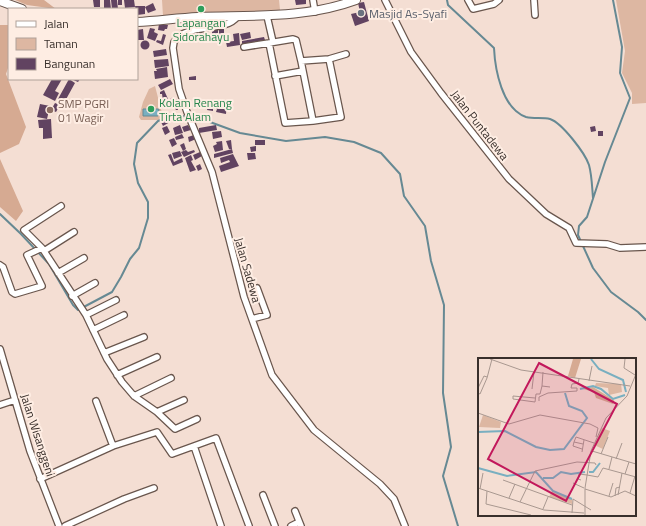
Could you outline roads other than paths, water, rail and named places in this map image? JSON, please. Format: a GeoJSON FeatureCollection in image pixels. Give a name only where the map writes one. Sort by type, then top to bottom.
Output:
{"type":"FeatureCollection","features":[{"type":"Feature","properties":{"kind":"main road"},"geometry":{"type":"LineString","coordinates":[[0,0],[20,8]]}},
{"type":"Feature","properties":{"kind":"main road"},"geometry":{"type":"LineString","coordinates":[[138,22],[197,17],[267,16],[315,12],[356,0]]}},
{"type":"Feature","properties":{"kind":"street"},"geometry":{"type":"LineString","coordinates":[[313,0],[315,12]]}},
{"type":"Feature","properties":{"kind":"street","name":"Jalan Puntadewa"},"geometry":{"type":"LineString","coordinates":[[385,0],[411,52],[509,179],[546,214],[569,228],[574,242],[586,245],[607,244],[620,248],[646,247]]}},
{"type":"Feature","properties":{"kind":"street"},"geometry":{"type":"LineString","coordinates":[[468,0],[473,9],[494,4],[499,0]]}},
{"type":"Feature","properties":{"kind":"street"},"geometry":{"type":"LineString","coordinates":[[534,0],[535,14]]}},
{"type":"Feature","properties":{"kind":"street"},"geometry":{"type":"LineString","coordinates":[[267,16],[275,76],[285,123],[341,117],[329,59]]}},
{"type":"Feature","properties":{"kind":"street","name":"Jalan Sadewa"},"geometry":{"type":"LineString","coordinates":[[237,17],[230,23],[190,32],[175,39],[174,42],[177,80],[187,112],[212,172],[229,244],[252,319],[272,375],[300,412],[327,442],[380,484],[394,499],[405,526]]}},
{"type":"Feature","properties":{"kind":"street"},"geometry":{"type":"LineString","coordinates":[[244,48],[271,42],[293,39],[296,40],[313,121]]}},
{"type":"Feature","properties":{"kind":"street"},"geometry":{"type":"LineString","coordinates":[[301,61],[329,59],[346,54]]}},
{"type":"Feature","properties":{"kind":"street"},"geometry":{"type":"LineString","coordinates":[[275,76],[303,71]]}},
{"type":"Feature","properties":{"kind":"street"},"geometry":{"type":"LineString","coordinates":[[61,206],[24,230],[58,273],[85,314],[104,353],[134,396],[157,412],[175,429],[197,419]]}},
{"type":"Feature","properties":{"kind":"street"},"geometry":{"type":"LineString","coordinates":[[0,265],[3,267],[12,292],[15,294],[20,294],[42,286],[27,255],[41,250],[74,232]]}},
{"type":"Feature","properties":{"kind":"street"},"geometry":{"type":"LineString","coordinates":[[58,273],[84,258]]}},
{"type":"Feature","properties":{"kind":"street"},"geometry":{"type":"LineString","coordinates":[[72,296],[95,283]]}},
{"type":"Feature","properties":{"kind":"street"},"geometry":{"type":"LineString","coordinates":[[252,319],[267,315],[257,288]]}},
{"type":"Feature","properties":{"kind":"street"},"geometry":{"type":"LineString","coordinates":[[85,314],[116,300]]}},
{"type":"Feature","properties":{"kind":"street"},"geometry":{"type":"LineString","coordinates":[[93,330],[124,315]]}},
{"type":"Feature","properties":{"kind":"street"},"geometry":{"type":"LineString","coordinates":[[104,353],[144,337]]}},
{"type":"Feature","properties":{"kind":"street","name":"Jalan Wisanggeni"},"geometry":{"type":"LineString","coordinates":[[0,349],[40,479],[59,526]]}},
{"type":"Feature","properties":{"kind":"street"},"geometry":{"type":"LineString","coordinates":[[118,375],[157,357]]}},
{"type":"Feature","properties":{"kind":"street"},"geometry":{"type":"LineString","coordinates":[[134,396],[171,378]]}},
{"type":"Feature","properties":{"kind":"street"},"geometry":{"type":"LineString","coordinates":[[0,405],[15,400]]}},
{"type":"Feature","properties":{"kind":"street"},"geometry":{"type":"LineString","coordinates":[[157,412],[184,400]]}},
{"type":"Feature","properties":{"kind":"street"},"geometry":{"type":"LineString","coordinates":[[96,401],[113,446]]}},
{"type":"Feature","properties":{"kind":"street"},"geometry":{"type":"LineString","coordinates":[[40,479],[113,446],[157,432],[172,454],[216,438],[249,526]]}},
{"type":"Feature","properties":{"kind":"street"},"geometry":{"type":"LineString","coordinates":[[194,446],[221,526]]}},
{"type":"Feature","properties":{"kind":"street"},"geometry":{"type":"LineString","coordinates":[[66,526],[124,499],[154,488]]}},
{"type":"Feature","properties":{"kind":"street"},"geometry":{"type":"LineString","coordinates":[[263,495],[275,526]]}},
{"type":"Feature","properties":{"kind":"street"},"geometry":{"type":"LineString","coordinates":[[291,526],[300,524],[295,511]]}},
{"type":"Feature","properties":{"kind":"water"},"geometry":{"type":"Polygon","coordinates":[[[143,109],[159,109],[158,116],[143,116],[143,109]]]}},
{"type":"Feature","properties":{"kind":"waterway"},"geometry":{"type":"LineString","coordinates":[[447,0],[448,5],[494,48],[498,77],[501,87],[511,106],[518,113],[526,117],[550,119],[561,126],[578,146],[589,165],[593,198]]}},
{"type":"Feature","properties":{"kind":"waterway"},"geometry":{"type":"LineString","coordinates":[[613,0],[622,47],[620,73],[630,98],[605,162],[587,217],[579,226],[578,235],[593,268],[611,292],[638,312],[646,320]]}},
{"type":"Feature","properties":{"kind":"waterway"},"geometry":{"type":"LineString","coordinates":[[0,214],[49,264],[73,305],[78,310],[112,292],[130,259],[139,248],[148,218],[148,202],[138,183],[134,164],[137,143],[158,121],[169,116],[183,116],[210,122],[240,133],[286,141],[325,137],[354,142],[381,153],[400,174],[404,196],[425,226],[431,261],[444,305],[443,393],[451,447],[443,476],[458,526]]}},
{"type":"Feature","properties":{"kind":"place","name":"Lapangan Sidorahayu"},"geometry":{"type":"Point","coordinates":[201,9]}},
{"type":"Feature","properties":{"kind":"place","name":"Masjid As-Syafi"},"geometry":{"type":"Point","coordinates":[361,13]}},
{"type":"Feature","properties":{"kind":"place","name":"Kolam Renang Tirta Alam"},"geometry":{"type":"Point","coordinates":[151,109]}},
{"type":"Feature","properties":{"kind":"place","name":"SMP PGRI 01 Wagir"},"geometry":{"type":"Point","coordinates":[50,110]}}]}
